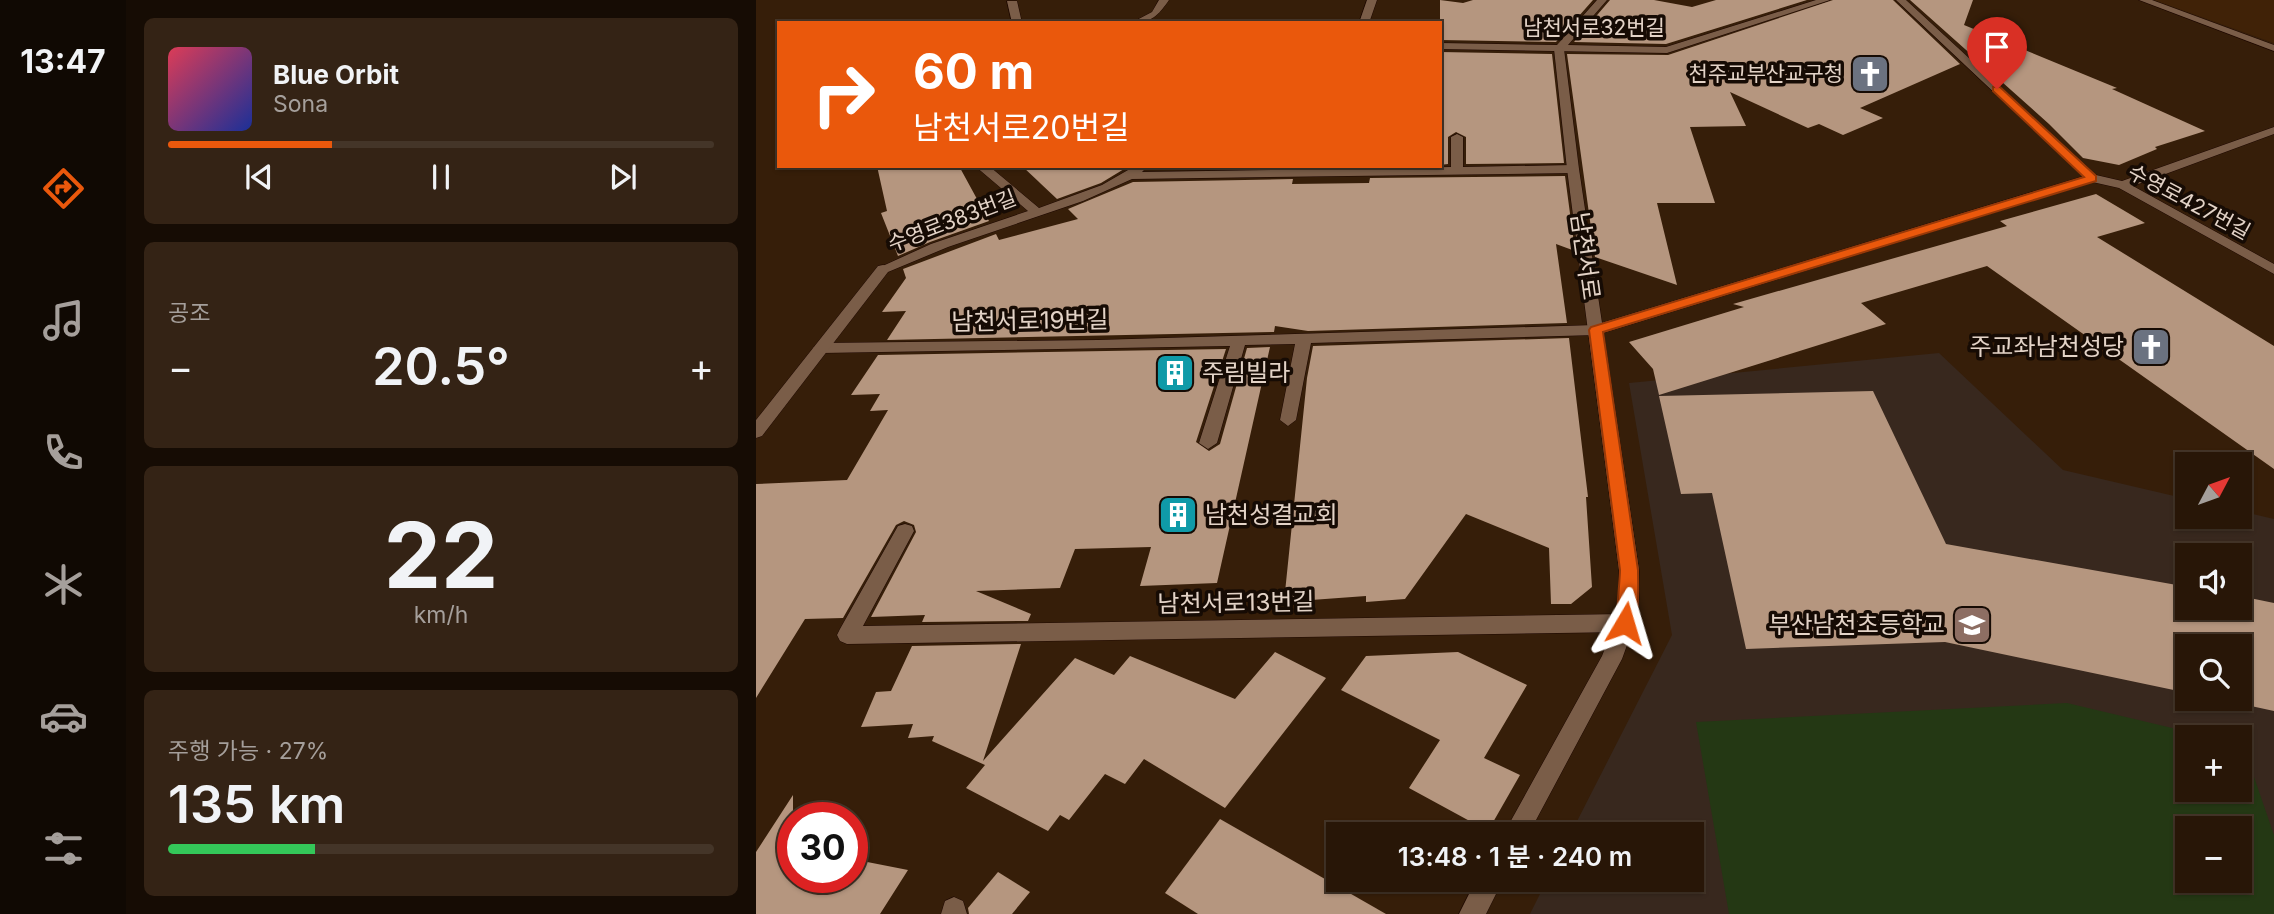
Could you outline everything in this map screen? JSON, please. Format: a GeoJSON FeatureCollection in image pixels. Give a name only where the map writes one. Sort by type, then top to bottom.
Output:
{"type":"FeatureCollection","features":[{"type":"Feature","properties":{"kind":"street"},"geometry":{"type":"LineString","coordinates":[[1140,21],[1155,14],[1164,0]]}},
{"type":"Feature","properties":{"kind":"street"},"geometry":{"type":"LineString","coordinates":[[1365,21],[1372,0]]}},
{"type":"Feature","properties":{"kind":"street"},"geometry":{"type":"LineString","coordinates":[[1559,49],[1602,0]]}},
{"type":"Feature","properties":{"kind":"street","name":"남천서로32번길"},"geometry":{"type":"LineString","coordinates":[[1442,47],[1667,50],[1825,0]]}},
{"type":"Feature","properties":{"kind":"street","name":"수영로427번길"},"geometry":{"type":"LineString","coordinates":[[1901,0],[2092,178],[2123,185],[2274,270]]}},
{"type":"Feature","properties":{"kind":"street"},"geometry":{"type":"LineString","coordinates":[[2144,0],[2274,48]]}},
{"type":"Feature","properties":{"kind":"street"},"geometry":{"type":"LineString","coordinates":[[1012,1],[1017,21]]}},
{"type":"Feature","properties":{"kind":"street","name":"남천서로"},"geometry":{"type":"LineString","coordinates":[[1522,822],[1611,659],[1625,623],[1629,599],[1629,570],[1573,169],[1559,49]]}},
{"type":"Feature","properties":{"kind":"street"},"geometry":{"type":"LineString","coordinates":[[2123,185],[2274,130]]}},
{"type":"Feature","properties":{"kind":"street"},"geometry":{"type":"LineString","coordinates":[[1457,137],[1457,170]]}},
{"type":"Feature","properties":{"kind":"street","name":"수영로383번길"},"geometry":{"type":"LineString","coordinates":[[983,168],[1036,212]]}},
{"type":"Feature","properties":{"kind":"street","name":"수영로383번길"},"geometry":{"type":"LineString","coordinates":[[821,348],[883,269],[939,245],[1036,212],[1137,171],[1573,169]]}},
{"type":"Feature","properties":{"kind":"street","name":"남천서로19번길"},"geometry":{"type":"LineString","coordinates":[[821,348],[1239,341],[1596,330],[2092,178]]}},
{"type":"Feature","properties":{"kind":"street"},"geometry":{"type":"LineString","coordinates":[[1288,420],[1304,339]]}},
{"type":"Feature","properties":{"kind":"street"},"geometry":{"type":"LineString","coordinates":[[1208,443],[1239,341]]}},
{"type":"Feature","properties":{"kind":"street"},"geometry":{"type":"LineString","coordinates":[[756,432],[821,348]]}},
{"type":"Feature","properties":{"kind":"street","name":"남천서로13번길"},"geometry":{"type":"LineString","coordinates":[[905,531],[847,635],[1625,623]]}},
{"type":"Feature","properties":{"kind":"street"},"geometry":{"type":"LineString","coordinates":[[1472,914],[1484,892]]}},
{"type":"Feature","properties":{"kind":"shaded area"},"geometry":{"type":"Polygon","coordinates":[[[2154,0],[2274,0],[2274,43],[2154,0]]]}},
{"type":"Feature","properties":{"kind":"shaded area","name":"부산남천초등학교"},"geometry":{"type":"Polygon","coordinates":[[[1939,353],[2063,470],[2175,496],[2175,529],[2252,529],[2252,514],[2274,519],[2274,914],[1530,914],[1541,892],[1704,892],[1704,822],[1577,822],[1672,635],[1629,383],[1939,353]]]}},
{"type":"Feature","properties":{"kind":"green space"},"geometry":{"type":"Polygon","coordinates":[[[2067,703],[2175,729],[2175,802],[2252,802],[2252,771],[2274,835],[2274,914],[1729,914],[1696,722],[2067,703]]]}},
{"type":"Feature","properties":{"kind":"building"},"geometry":{"type":"Polygon","coordinates":[[[1440,0],[1463,3],[1473,0],[1593,0],[1556,42],[1442,40],[1440,0]]]}},
{"type":"Feature","properties":{"kind":"building"},"geometry":{"type":"Polygon","coordinates":[[[1610,0],[1654,0],[1692,7],[1716,0],[1807,0],[1666,44],[1574,42],[1610,0]]]}},
{"type":"Feature","properties":{"kind":"building"},"geometry":{"type":"Polygon","coordinates":[[[1833,0],[1893,0],[1960,64],[1860,108],[1883,118],[1843,135],[1819,124],[1808,128],[1730,92],[1746,126],[1690,127],[1715,203],[1657,203],[1677,285],[1595,257],[1567,54],[1668,55],[1833,0]]]}},
{"type":"Feature","properties":{"kind":"building"},"geometry":{"type":"Polygon","coordinates":[[[1910,0],[1973,0],[1964,25],[2117,88],[2112,89],[2205,131],[2155,147],[2157,149],[2119,165],[2083,158],[2049,124],[1910,0]]]}},
{"type":"Feature","properties":{"kind":"building"},"geometry":{"type":"Polygon","coordinates":[[[1442,52],[1552,54],[1564,163],[1466,164],[1466,137],[1456,132],[1448,137],[1448,164],[1442,165],[1442,52]]]}},
{"type":"Feature","properties":{"kind":"building"},"geometry":{"type":"Polygon","coordinates":[[[877,168],[960,168],[989,221],[898,256],[881,213],[887,211],[877,168]]]}},
{"type":"Feature","properties":{"kind":"building"},"geometry":{"type":"Polygon","coordinates":[[[1024,168],[1126,168],[1101,183],[1057,199],[1024,168]]]}},
{"type":"Feature","properties":{"kind":"building"},"geometry":{"type":"Polygon","coordinates":[[[1565,176],[1575,251],[1556,244],[1567,323],[1308,331],[1275,326],[1274,332],[887,340],[906,311],[882,312],[906,278],[903,269],[996,234],[999,240],[1078,219],[1068,209],[1133,182],[1293,179],[1292,184],[1369,183],[1370,178],[1565,176]]]}},
{"type":"Feature","properties":{"kind":"building"},"geometry":{"type":"Polygon","coordinates":[[[2096,194],[2145,223],[2097,237],[2274,346],[2274,469],[1987,266],[1861,303],[1886,324],[1659,395],[1653,369],[1629,342],[1744,307],[1733,304],[2007,226],[2000,221],[2096,194]]]}},
{"type":"Feature","properties":{"kind":"building"},"geometry":{"type":"Polygon","coordinates":[[[1569,338],[1588,497],[1592,587],[1571,604],[1551,604],[1549,548],[1466,514],[1405,599],[1366,602],[1366,596],[1284,602],[1307,378],[1313,346],[1569,338]]]}},
{"type":"Feature","properties":{"kind":"building"},"geometry":{"type":"Polygon","coordinates":[[[1270,347],[1217,583],[1140,586],[1151,547],[1075,549],[1060,588],[976,591],[1031,614],[1028,621],[922,622],[925,615],[871,617],[916,532],[914,525],[904,521],[896,525],[843,618],[805,619],[756,698],[756,484],[847,480],[888,410],[870,411],[880,394],[851,395],[878,355],[1226,349],[1196,442],[1209,451],[1220,444],[1247,348],[1270,347]]]}},
{"type":"Feature","properties":{"kind":"building"},"geometry":{"type":"Polygon","coordinates":[[[1873,391],[1946,544],[2175,585],[2175,620],[2252,620],[2252,598],[2274,603],[2274,711],[2252,706],[2252,634],[2175,634],[2175,690],[1945,642],[1746,649],[1712,493],[1681,494],[1659,396],[1873,391]]]}},
{"type":"Feature","properties":{"kind":"building"},"geometry":{"type":"Polygon","coordinates":[[[1021,644],[983,761],[1075,658],[1114,675],[1130,656],[1235,699],[1275,652],[1326,678],[1225,808],[1144,759],[1125,784],[1105,774],[1069,820],[1060,815],[1048,831],[966,788],[985,765],[932,741],[934,736],[908,738],[913,724],[861,727],[876,692],[891,691],[912,646],[1021,644]]]}},
{"type":"Feature","properties":{"kind":"building"},"geometry":{"type":"Polygon","coordinates":[[[1458,652],[1527,685],[1484,758],[1520,775],[1493,822],[1471,822],[1409,788],[1440,740],[1341,690],[1366,656],[1458,652]]]}},
{"type":"Feature","properties":{"kind":"building"},"geometry":{"type":"Polygon","coordinates":[[[1220,819],[1326,880],[1326,892],[1348,892],[1386,914],[1198,914],[1165,893],[1220,819]]]}},
{"type":"Feature","properties":{"kind":"building"},"geometry":{"type":"Polygon","coordinates":[[[777,820],[777,893],[868,893],[868,862],[908,870],[880,914],[756,914],[756,852],[777,820]]]}},
{"type":"Feature","properties":{"kind":"building"},"geometry":{"type":"Polygon","coordinates":[[[998,872],[1030,892],[1012,914],[969,914],[968,908],[998,872]]]}},
{"type":"Feature","properties":{"kind":"place","name":"천주교부산교구청"},"geometry":{"type":"Point","coordinates":[1870,74]}},
{"type":"Feature","properties":{"kind":"place","name":"주교좌남천성당"},"geometry":{"type":"Point","coordinates":[2151,347]}},
{"type":"Feature","properties":{"kind":"place","name":"주림빌라"},"geometry":{"type":"Point","coordinates":[1175,373]}},
{"type":"Feature","properties":{"kind":"place","name":"남천성결교회"},"geometry":{"type":"Point","coordinates":[1178,515]}},
{"type":"Feature","properties":{"kind":"place","name":"부산남천초등학교"},"geometry":{"type":"Point","coordinates":[1972,625]}},
{"type":"Feature","properties":{"kind":"route"},"geometry":{"type":"LineString","coordinates":[[1625,623],[1629,599],[1629,570],[1596,330],[2092,178],[1997,89]]}}]}
